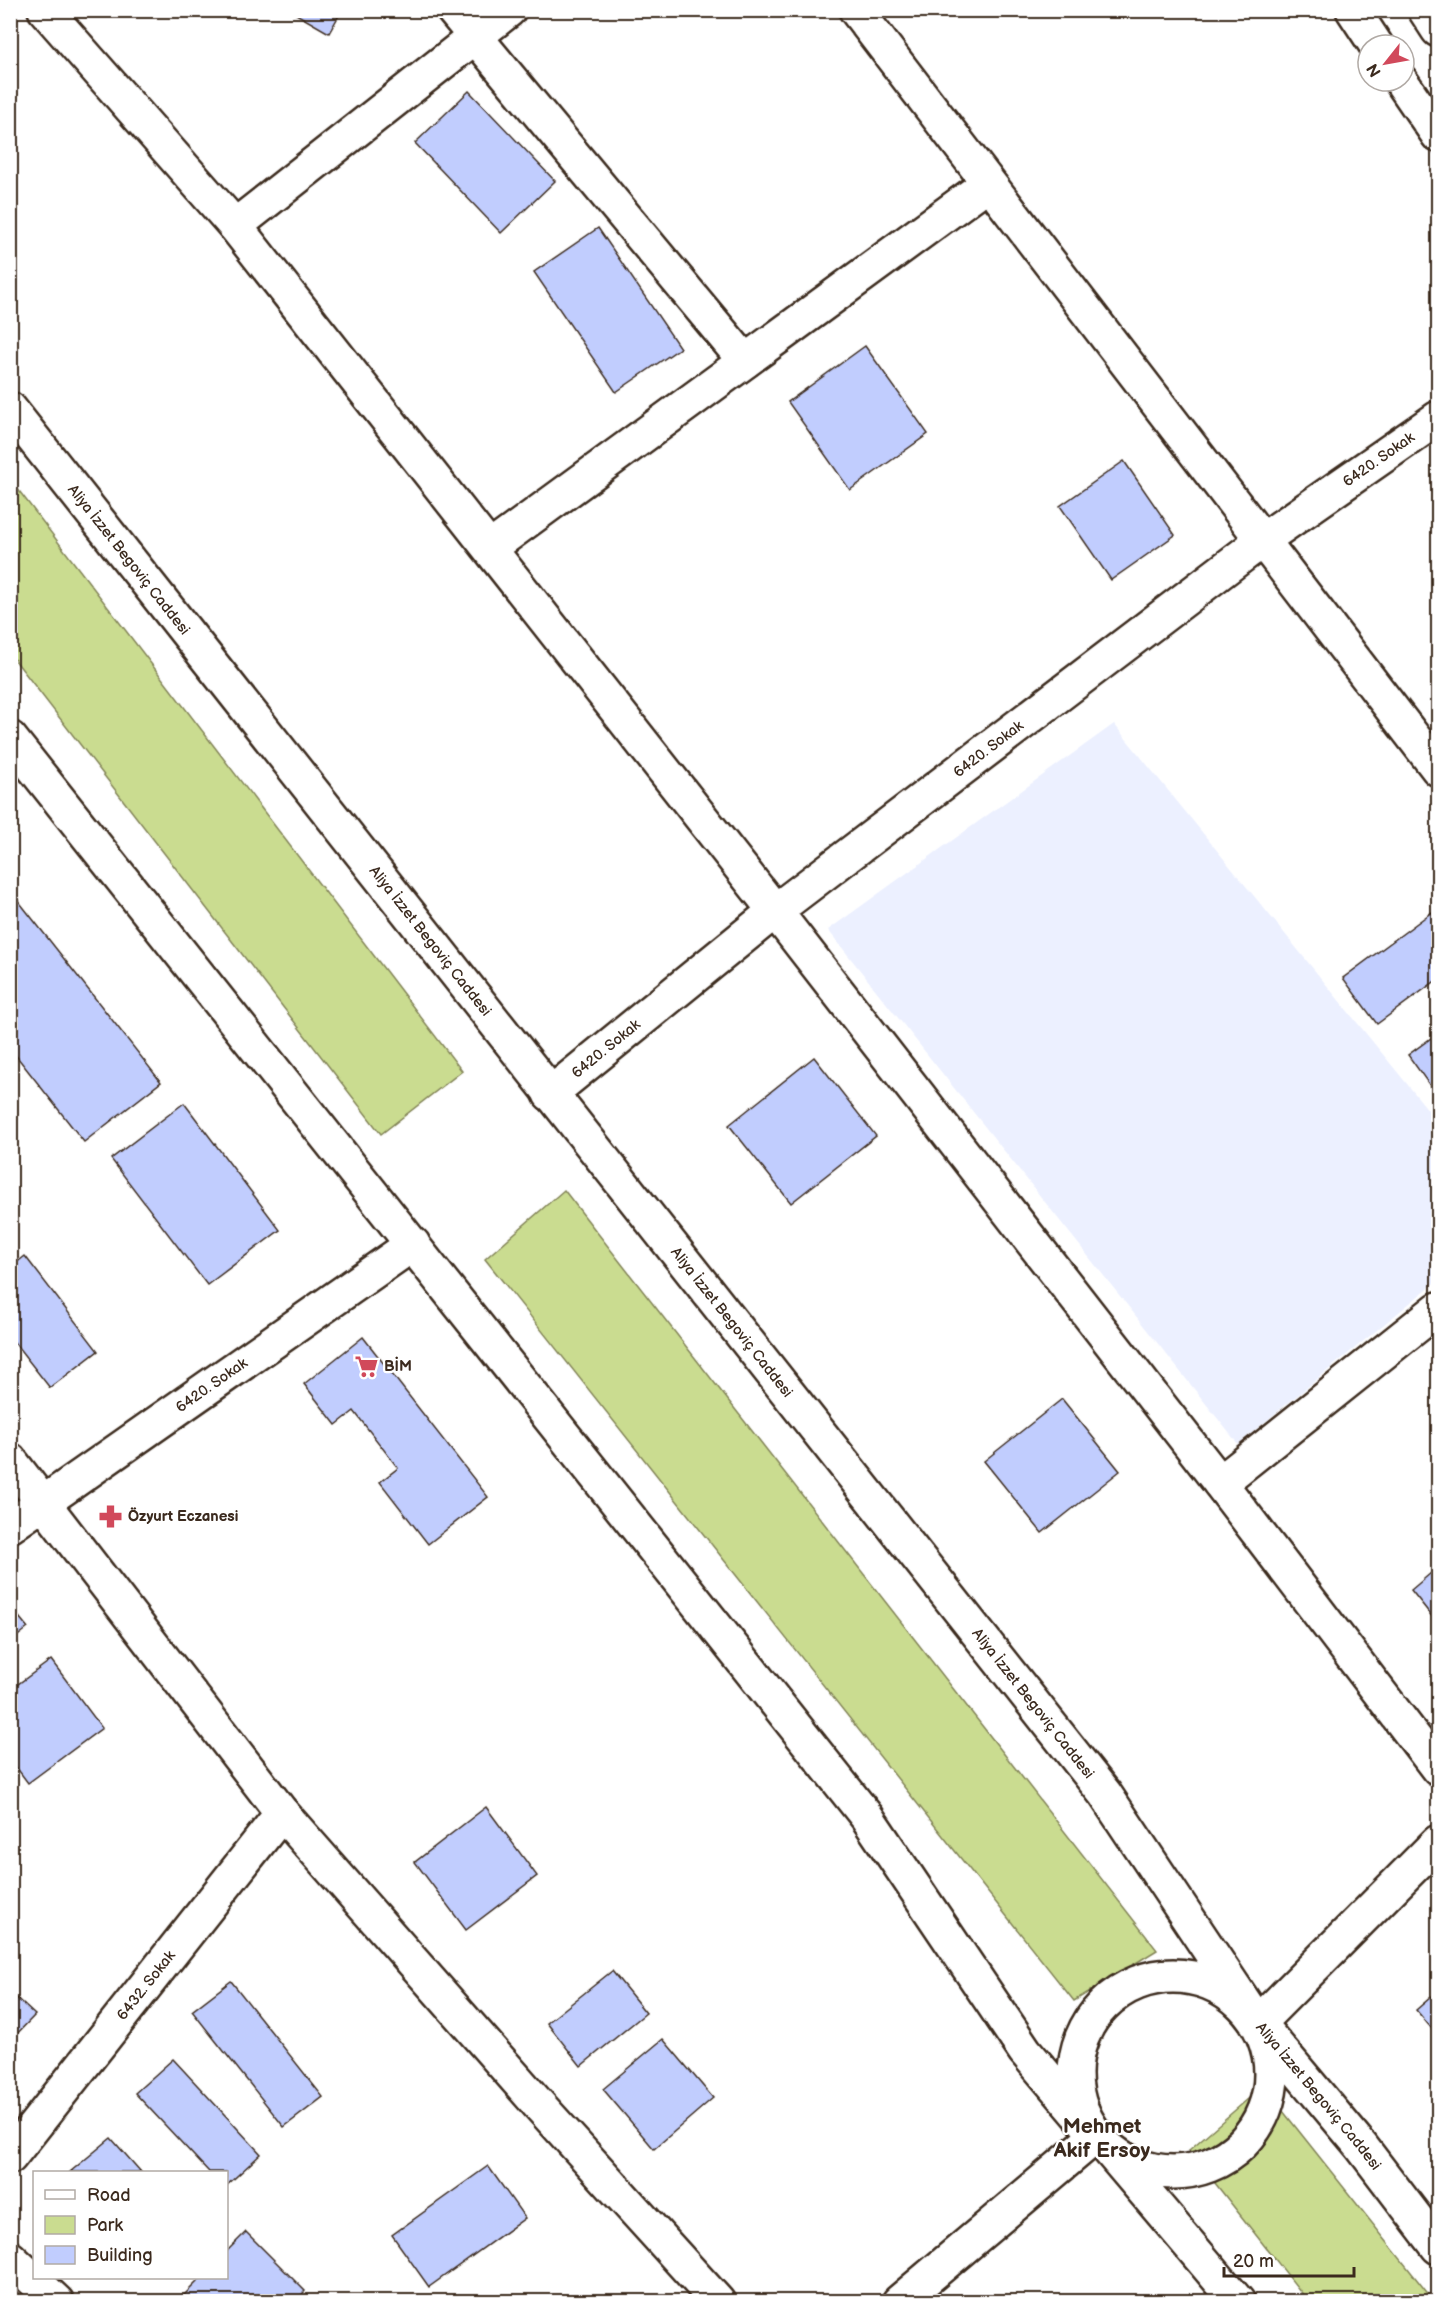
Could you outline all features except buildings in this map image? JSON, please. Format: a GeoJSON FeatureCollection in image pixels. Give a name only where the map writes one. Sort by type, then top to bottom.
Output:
{"type":"FeatureCollection","features":[{"type":"Feature","properties":{"kind":"street"},"geometry":{"type":"LineString","coordinates":[[45,10],[235,226],[776,911],[1220,1483],[1438,1769]]}},
{"type":"Feature","properties":{"kind":"street"},"geometry":{"type":"LineString","coordinates":[[453,10],[745,361]]}},
{"type":"Feature","properties":{"kind":"street"},"geometry":{"type":"LineString","coordinates":[[235,226],[509,10]]}},
{"type":"Feature","properties":{"kind":"street"},"geometry":{"type":"LineString","coordinates":[[856,10],[987,184],[1264,539],[1438,769]]}},
{"type":"Feature","properties":{"kind":"street"},"geometry":{"type":"LineString","coordinates":[[1353,10],[1368,33]]}},
{"type":"Feature","properties":{"kind":"street"},"geometry":{"type":"LineString","coordinates":[[1425,10],[1438,30]]}},
{"type":"Feature","properties":{"kind":"street"},"geometry":{"type":"LineString","coordinates":[[1409,93],[1438,135]]}},
{"type":"Feature","properties":{"kind":"street"},"geometry":{"type":"LineString","coordinates":[[490,548],[987,184]]}},
{"type":"Feature","properties":{"kind":"street","name":"Aliya İzzet Begoviç Caddesi"},"geometry":{"type":"LineString","coordinates":[[10,408],[1105,1794],[1258,2023],[1361,2146],[1438,2247]]}},
{"type":"Feature","properties":{"kind":"street","name":"6420. Sokak"},"geometry":{"type":"LineString","coordinates":[[550,1094],[776,911],[1264,539],[1438,418]]}},
{"type":"Feature","properties":{"kind":"street"},"geometry":{"type":"LineString","coordinates":[[10,738],[867,1817],[1024,2051],[1238,2301]]}},
{"type":"Feature","properties":{"kind":"street","name":"6420. Sokak"},"geometry":{"type":"LineString","coordinates":[[10,1526],[413,1244]]}},
{"type":"Feature","properties":{"kind":"street"},"geometry":{"type":"LineString","coordinates":[[1220,1483],[1438,1309]]}},
{"type":"Feature","properties":{"kind":"street"},"geometry":{"type":"LineString","coordinates":[[10,1460],[282,1813],[539,2104],[718,2301]]}},
{"type":"Feature","properties":{"kind":"street","name":"6432. Sokak"},"geometry":{"type":"LineString","coordinates":[[10,2157],[282,1813]]}},
{"type":"Feature","properties":{"kind":"street"},"geometry":{"type":"LineString","coordinates":[[1258,2023],[1438,1842]]}},
{"type":"Feature","properties":{"kind":"street"},"geometry":{"type":"LineString","coordinates":[[1177,1974],[1209,1981],[1237,1998],[1258,2023],[1270,2054],[1271,2086],[1262,2118],[1243,2145],[1216,2164],[1184,2172],[1151,2170],[1121,2158],[1096,2136],[1080,2108],[1074,2077],[1076,2055],[1078,2044],[1092,2015],[1115,1993],[1145,1978],[1177,1974]]}},
{"type":"Feature","properties":{"kind":"street"},"geometry":{"type":"LineString","coordinates":[[899,2301],[1096,2136]]}},
{"type":"Feature","properties":{"kind":"street"},"geometry":{"type":"LineString","coordinates":[[10,2258],[57,2301]]}},
{"type":"Feature","properties":{"kind":"shaded area"},"geometry":{"type":"Polygon","coordinates":[[[1114,724],[1438,1122],[1438,1280],[1238,1444],[828,930],[1114,724]]]}},
{"type":"Feature","properties":{"kind":"green space"},"geometry":{"type":"Polygon","coordinates":[[[10,479],[462,1071],[381,1134],[11,655],[10,479]]]}},
{"type":"Feature","properties":{"kind":"green space"},"geometry":{"type":"Polygon","coordinates":[[[564,1190],[1157,1950],[1074,2001],[485,1259],[564,1190]]]}},
{"type":"Feature","properties":{"kind":"green space"},"geometry":{"type":"Polygon","coordinates":[[[1263,2086],[1434,2301],[1308,2301],[1189,2150],[1263,2086]]]}},
{"type":"Feature","properties":{"kind":"place","name":"BİM"},"geometry":{"type":"Point","coordinates":[366,1366]}},
{"type":"Feature","properties":{"kind":"place","name":"Özyurt Eczanesi"},"geometry":{"type":"Point","coordinates":[110,1516]}},
{"type":"Feature","properties":{"kind":"district","name":"Mehmet Akif Ersoy"},"geometry":{"type":"Point","coordinates":[1102,2138]}}]}
